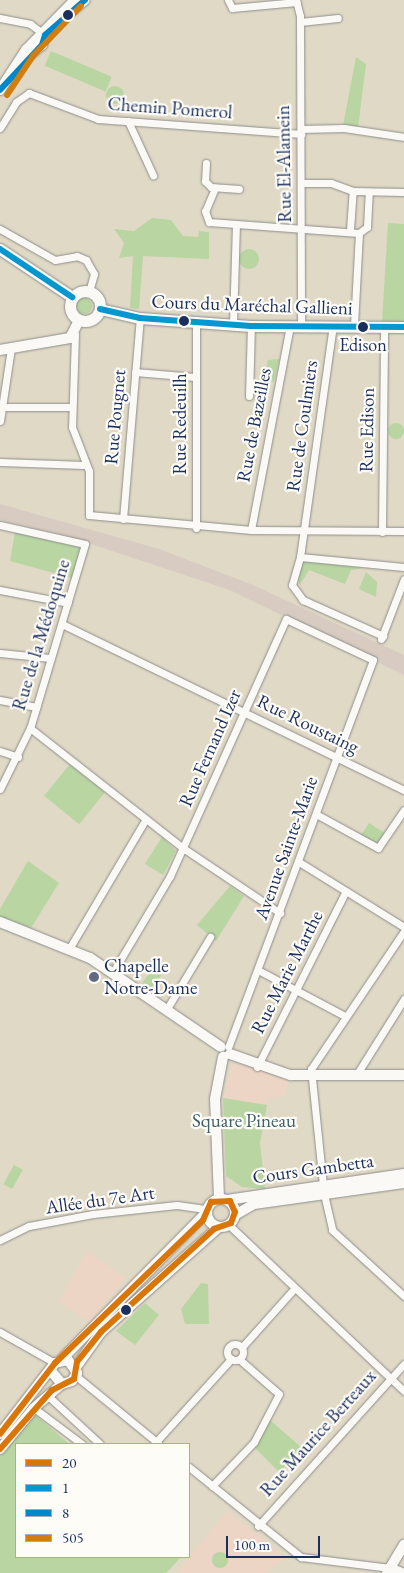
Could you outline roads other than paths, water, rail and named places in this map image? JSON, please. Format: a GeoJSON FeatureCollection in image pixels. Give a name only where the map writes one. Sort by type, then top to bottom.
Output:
{"type":"FeatureCollection","features":[{"type":"Feature","properties":{"kind":"main road"},"geometry":{"type":"LineString","coordinates":[[0,90],[19,65],[42,45],[45,36],[75,0]]}},
{"type":"Feature","properties":{"kind":"main road"},"geometry":{"type":"LineString","coordinates":[[54,26],[85,0]]}},
{"type":"Feature","properties":{"kind":"main road"},"geometry":{"type":"LineString","coordinates":[[0,248],[72,297]]}},
{"type":"Feature","properties":{"kind":"main road"},"geometry":{"type":"LineString","coordinates":[[72,297],[89,291],[99,300],[100,309],[90,320],[79,320]]}},
{"type":"Feature","properties":{"kind":"main road"},"geometry":{"type":"LineString","coordinates":[[72,297],[71,310],[79,320]]}},
{"type":"Feature","properties":{"kind":"main road","name":"Cours du Maréchal Gallieni"},"geometry":{"type":"LineString","coordinates":[[100,309],[140,318],[196,320],[251,326],[354,325],[384,328],[404,327]]}},
{"type":"Feature","properties":{"kind":"main road"},"geometry":{"type":"LineString","coordinates":[[0,350],[66,340],[75,334],[79,320]]}},
{"type":"Feature","properties":{"kind":"main road"},"geometry":{"type":"LineString","coordinates":[[0,922],[69,949],[113,972],[168,1007],[225,1051],[257,1067],[309,1074],[404,1075]]}},
{"type":"Feature","properties":{"kind":"main road"},"geometry":{"type":"LineString","coordinates":[[0,1449],[34,1408],[76,1371],[106,1326],[235,1215],[223,1199],[215,1099],[225,1051]]}},
{"type":"Feature","properties":{"kind":"main road","name":"Cours Gambetta"},"geometry":{"type":"LineString","coordinates":[[235,1215],[254,1204],[404,1174]]}},
{"type":"Feature","properties":{"kind":"main road","name":"Cours Gambetta"},"geometry":{"type":"LineString","coordinates":[[223,1199],[404,1183]]}},
{"type":"Feature","properties":{"kind":"main road"},"geometry":{"type":"LineString","coordinates":[[0,1434],[56,1364],[207,1211],[223,1199]]}},
{"type":"Feature","properties":{"kind":"main road"},"geometry":{"type":"LineString","coordinates":[[207,1211],[224,1226]]}},
{"type":"Feature","properties":{"kind":"main road"},"geometry":{"type":"LineString","coordinates":[[56,1364],[76,1371]]}},
{"type":"Feature","properties":{"kind":"main road"},"geometry":{"type":"LineString","coordinates":[[56,1364],[62,1384]]}},
{"type":"Feature","properties":{"kind":"main road"},"geometry":{"type":"LineString","coordinates":[[402,1573],[389,1570],[404,1545]]}},
{"type":"Feature","properties":{"kind":"street"},"geometry":{"type":"LineString","coordinates":[[228,4],[296,1]]}},
{"type":"Feature","properties":{"kind":"street","name":"Rue El-Alamein"},"geometry":{"type":"LineString","coordinates":[[296,1],[300,22],[301,131],[301,229],[296,325]]}},
{"type":"Feature","properties":{"kind":"street"},"geometry":{"type":"LineString","coordinates":[[0,18],[30,24],[45,36]]}},
{"type":"Feature","properties":{"kind":"street"},"geometry":{"type":"LineString","coordinates":[[300,22],[338,18]]}},
{"type":"Feature","properties":{"kind":"street","name":"Chemin Pomerol"},"geometry":{"type":"LineString","coordinates":[[0,128],[16,102],[29,93],[98,119],[301,131],[344,128],[404,136]]}},
{"type":"Feature","properties":{"kind":"street"},"geometry":{"type":"LineString","coordinates":[[128,120],[153,175]]}},
{"type":"Feature","properties":{"kind":"street"},"geometry":{"type":"LineString","coordinates":[[206,163],[205,181],[215,188],[239,189]]}},
{"type":"Feature","properties":{"kind":"street"},"geometry":{"type":"LineString","coordinates":[[301,183],[330,183],[353,191],[404,192]]}},
{"type":"Feature","properties":{"kind":"street"},"geometry":{"type":"LineString","coordinates":[[215,188],[205,218],[236,224],[301,229],[350,230],[359,233]]}},
{"type":"Feature","properties":{"kind":"street"},"geometry":{"type":"LineString","coordinates":[[350,230],[353,191]]}},
{"type":"Feature","properties":{"kind":"street"},"geometry":{"type":"LineString","coordinates":[[359,233],[367,227],[369,192]]}},
{"type":"Feature","properties":{"kind":"street"},"geometry":{"type":"LineString","coordinates":[[233,324],[236,224]]}},
{"type":"Feature","properties":{"kind":"street"},"geometry":{"type":"LineString","coordinates":[[0,229],[54,260],[77,256],[86,260],[94,274],[89,291]]}},
{"type":"Feature","properties":{"kind":"street"},"geometry":{"type":"LineString","coordinates":[[354,325],[359,233]]}},
{"type":"Feature","properties":{"kind":"street","name":"Rue Pougnet"},"geometry":{"type":"LineString","coordinates":[[123,519],[140,318]]}},
{"type":"Feature","properties":{"kind":"street","name":"Rue Redeuilh"},"geometry":{"type":"LineString","coordinates":[[196,320],[196,528]]}},
{"type":"Feature","properties":{"kind":"street","name":"Rue de Bazeilles"},"geometry":{"type":"LineString","coordinates":[[251,530],[296,325]]}},
{"type":"Feature","properties":{"kind":"street","name":"Rue de Coulmiers"},"geometry":{"type":"LineString","coordinates":[[333,325],[300,557],[292,581],[296,595],[382,638],[404,580]]}},
{"type":"Feature","properties":{"kind":"street"},"geometry":{"type":"LineString","coordinates":[[249,396],[251,326]]}},
{"type":"Feature","properties":{"kind":"street","name":"Rue Edison"},"geometry":{"type":"LineString","coordinates":[[382,532],[384,328]]}},
{"type":"Feature","properties":{"kind":"street"},"geometry":{"type":"LineString","coordinates":[[75,334],[72,427],[90,481],[89,515],[196,528],[404,531]]}},
{"type":"Feature","properties":{"kind":"street"},"geometry":{"type":"LineString","coordinates":[[0,421],[11,348]]}},
{"type":"Feature","properties":{"kind":"street"},"geometry":{"type":"LineString","coordinates":[[135,372],[196,377]]}},
{"type":"Feature","properties":{"kind":"street"},"geometry":{"type":"LineString","coordinates":[[2,407],[72,407]]}},
{"type":"Feature","properties":{"kind":"street"},"geometry":{"type":"LineString","coordinates":[[0,462],[84,465]]}},
{"type":"Feature","properties":{"kind":"street","name":"Rue de la Médoquine"},"geometry":{"type":"LineString","coordinates":[[0,525],[85,544],[30,728],[18,757],[0,789]]}},
{"type":"Feature","properties":{"kind":"street"},"geometry":{"type":"LineString","coordinates":[[300,557],[404,567]]}},
{"type":"Feature","properties":{"kind":"street"},"geometry":{"type":"LineString","coordinates":[[0,590],[68,603]]}},
{"type":"Feature","properties":{"kind":"street","name":"Rue Fernand Izer"},"geometry":{"type":"LineString","coordinates":[[113,972],[183,848],[286,619],[373,660]]}},
{"type":"Feature","properties":{"kind":"street","name":"Rue Roustaing"},"geometry":{"type":"LineString","coordinates":[[62,624],[404,790]]}},
{"type":"Feature","properties":{"kind":"street"},"geometry":{"type":"LineString","coordinates":[[0,653],[50,658]]}},
{"type":"Feature","properties":{"kind":"street","name":"Avenue Sainte-Marie"},"geometry":{"type":"LineString","coordinates":[[225,1051],[280,913],[373,660]]}},
{"type":"Feature","properties":{"kind":"street"},"geometry":{"type":"LineString","coordinates":[[0,700],[36,707]]}},
{"type":"Feature","properties":{"kind":"street"},"geometry":{"type":"LineString","coordinates":[[30,728],[183,848],[280,913]]}},
{"type":"Feature","properties":{"kind":"street"},"geometry":{"type":"LineString","coordinates":[[0,751],[18,757]]}},
{"type":"Feature","properties":{"kind":"street"},"geometry":{"type":"LineString","coordinates":[[316,814],[378,848],[404,810]]}},
{"type":"Feature","properties":{"kind":"street"},"geometry":{"type":"LineString","coordinates":[[69,949],[146,819]]}},
{"type":"Feature","properties":{"kind":"street"},"geometry":{"type":"LineString","coordinates":[[299,862],[404,927]]}},
{"type":"Feature","properties":{"kind":"street","name":"Rue Marie Marthe"},"geometry":{"type":"LineString","coordinates":[[257,1067],[346,891]]}},
{"type":"Feature","properties":{"kind":"street"},"geometry":{"type":"LineString","coordinates":[[404,931],[345,1016],[309,1074],[323,1189],[332,1230],[404,1296]]}},
{"type":"Feature","properties":{"kind":"street"},"geometry":{"type":"LineString","coordinates":[[168,1007],[210,937]]}},
{"type":"Feature","properties":{"kind":"street"},"geometry":{"type":"LineString","coordinates":[[258,970],[345,1016]]}},
{"type":"Feature","properties":{"kind":"street"},"geometry":{"type":"LineString","coordinates":[[357,1074],[404,999]]}},
{"type":"Feature","properties":{"kind":"street","name":"Allée du 7e Art"},"geometry":{"type":"LineString","coordinates":[[0,1240],[29,1226],[177,1205],[207,1211]]}},
{"type":"Feature","properties":{"kind":"street"},"geometry":{"type":"LineString","coordinates":[[224,1226],[404,1391]]}},
{"type":"Feature","properties":{"kind":"street"},"geometry":{"type":"LineString","coordinates":[[240,1359],[242,1347],[293,1290]]}},
{"type":"Feature","properties":{"kind":"street"},"geometry":{"type":"LineString","coordinates":[[0,1332],[56,1364]]}},
{"type":"Feature","properties":{"kind":"street"},"geometry":{"type":"LineString","coordinates":[[231,1359],[227,1353],[230,1346],[242,1347]]}},
{"type":"Feature","properties":{"kind":"street"},"geometry":{"type":"LineString","coordinates":[[158,1443],[231,1359],[240,1359],[278,1394],[254,1442],[212,1486]]}},
{"type":"Feature","properties":{"kind":"street","name":"Rue Maurice Berteaux"},"geometry":{"type":"LineString","coordinates":[[258,1526],[404,1364]]}},
{"type":"Feature","properties":{"kind":"street"},"geometry":{"type":"LineString","coordinates":[[76,1371],[156,1443]]}},
{"type":"Feature","properties":{"kind":"street"},"geometry":{"type":"LineString","coordinates":[[47,1395],[99,1443]]}},
{"type":"Feature","properties":{"kind":"street"},"geometry":{"type":"LineString","coordinates":[[34,1408],[81,1443]]}},
{"type":"Feature","properties":{"kind":"street"},"geometry":{"type":"LineString","coordinates":[[190,1468],[258,1526],[302,1557],[389,1570]]}},
{"type":"Feature","properties":{"kind":"place","name":"Edison"},"geometry":{"type":"Point","coordinates":[363,327]}},
{"type":"Feature","properties":{"kind":"place","name":"Chapelle Notre-Dame"},"geometry":{"type":"Point","coordinates":[94,977]}},
{"type":"Feature","properties":{"kind":"park label","name":"Square Pineau"},"geometry":{"type":"Point","coordinates":[244,1121]}}]}
